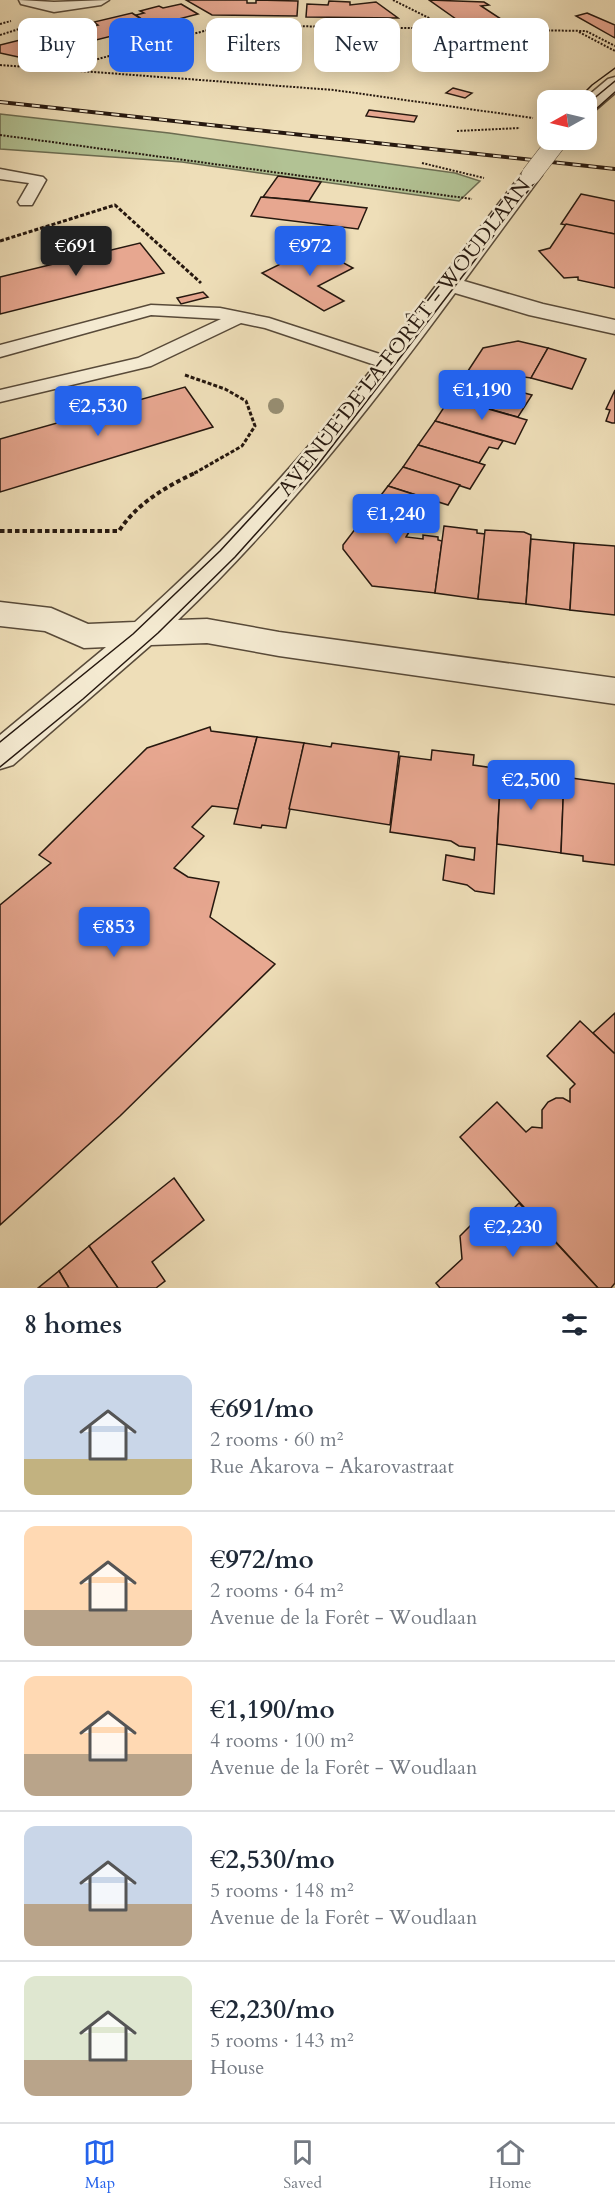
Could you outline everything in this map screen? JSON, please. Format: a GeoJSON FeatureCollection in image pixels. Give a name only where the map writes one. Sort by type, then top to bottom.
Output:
{"type":"FeatureCollection","features":[{"type":"Feature","properties":{"kind":"street"},"geometry":{"type":"LineString","coordinates":[[27,0],[54,7],[101,0]]}},
{"type":"Feature","properties":{"kind":"street"},"geometry":{"type":"LineString","coordinates":[[597,99],[615,83]]}},
{"type":"Feature","properties":{"kind":"street","name":"AVENUE DE LA FORÊT - WOUDLAAN"},"geometry":{"type":"LineString","coordinates":[[0,754],[76,694],[146,633],[228,554],[310,464],[550,150]]}},
{"type":"Feature","properties":{"kind":"street"},"geometry":{"type":"LineString","coordinates":[[449,284],[538,310],[615,327]]}},
{"type":"Feature","properties":{"kind":"street"},"geometry":{"type":"LineString","coordinates":[[0,614],[51,620],[84,636],[207,631],[279,644],[615,691]]}},
{"type":"Feature","properties":{"kind":"lane"},"geometry":{"type":"LineString","coordinates":[[0,174],[38,180],[26,202]]}},
{"type":"Feature","properties":{"kind":"lane"},"geometry":{"type":"LineString","coordinates":[[0,351],[151,310],[220,313],[268,323],[388,363]]}},
{"type":"Feature","properties":{"kind":"lane"},"geometry":{"type":"LineString","coordinates":[[0,396],[144,362],[239,317]]}},
{"type":"Feature","properties":{"kind":"path"},"geometry":{"type":"LineString","coordinates":[[393,0],[429,18]]}},
{"type":"Feature","properties":{"kind":"path"},"geometry":{"type":"LineString","coordinates":[[97,59],[227,25],[412,28]]}},
{"type":"Feature","properties":{"kind":"path"},"geometry":{"type":"LineString","coordinates":[[549,31],[586,31],[615,46]]}},
{"type":"Feature","properties":{"kind":"path"},"geometry":{"type":"LineString","coordinates":[[572,31],[594,38],[615,51]]}},
{"type":"Feature","properties":{"kind":"path"},"geometry":{"type":"LineString","coordinates":[[0,65],[18,66]]}},
{"type":"Feature","properties":{"kind":"path"},"geometry":{"type":"LineString","coordinates":[[97,72],[318,89],[491,110],[537,118]]}},
{"type":"Feature","properties":{"kind":"path"},"geometry":{"type":"LineString","coordinates":[[457,131],[520,128]]}},
{"type":"Feature","properties":{"kind":"path"},"geometry":{"type":"LineString","coordinates":[[0,135],[474,200]]}},
{"type":"Feature","properties":{"kind":"path"},"geometry":{"type":"LineString","coordinates":[[422,163],[484,178]]}},
{"type":"Feature","properties":{"kind":"path"},"geometry":{"type":"LineString","coordinates":[[0,242],[115,205],[239,317]]}},
{"type":"Feature","properties":{"kind":"path"},"geometry":{"type":"LineString","coordinates":[[0,531],[120,531],[128,518],[165,487],[242,446],[255,426],[246,401],[225,389],[196,381],[181,373],[173,348]]}},
{"type":"Feature","properties":{"kind":"green space"},"geometry":{"type":"Polygon","coordinates":[[[0,114],[169,133],[455,173],[480,181],[459,201],[182,162],[0,149],[0,114]]]}},
{"type":"Feature","properties":{"kind":"building"},"geometry":{"type":"Polygon","coordinates":[[[186,0],[247,0],[247,3],[256,3],[256,0],[298,1],[297,16],[212,15],[186,0]]]}},
{"type":"Feature","properties":{"kind":"building"},"geometry":{"type":"Polygon","coordinates":[[[429,0],[484,2],[489,5],[481,6],[499,18],[455,18],[429,0]]]}},
{"type":"Feature","properties":{"kind":"building"},"geometry":{"type":"Polygon","coordinates":[[[329,1],[350,2],[350,5],[376,2],[398,18],[306,17],[307,4],[328,5],[329,1]]]}},
{"type":"Feature","properties":{"kind":"building"},"geometry":{"type":"Polygon","coordinates":[[[181,4],[198,14],[183,18],[140,18],[136,15],[144,13],[140,11],[159,6],[163,8],[181,4]]]}},
{"type":"Feature","properties":{"kind":"building"},"geometry":{"type":"Polygon","coordinates":[[[132,13],[140,18],[111,18],[132,13]]]}},
{"type":"Feature","properties":{"kind":"building"},"geometry":{"type":"Polygon","coordinates":[[[587,13],[615,25],[615,38],[576,16],[587,13]]]}},
{"type":"Feature","properties":{"kind":"building"},"geometry":{"type":"Polygon","coordinates":[[[109,18],[109,37],[97,40],[97,21],[109,18]]]}},
{"type":"Feature","properties":{"kind":"building"},"geometry":{"type":"Polygon","coordinates":[[[18,40],[18,57],[0,53],[0,45],[18,40]]]}},
{"type":"Feature","properties":{"kind":"building"},"geometry":{"type":"Polygon","coordinates":[[[453,88],[472,93],[465,98],[446,93],[453,88]]]}},
{"type":"Feature","properties":{"kind":"building"},"geometry":{"type":"Polygon","coordinates":[[[369,110],[417,116],[414,122],[366,116],[369,110]]]}},
{"type":"Feature","properties":{"kind":"building"},"geometry":{"type":"Polygon","coordinates":[[[278,176],[321,182],[309,201],[263,197],[278,176]]]}},
{"type":"Feature","properties":{"kind":"building"},"geometry":{"type":"Polygon","coordinates":[[[581,194],[615,201],[615,234],[561,224],[581,194]]]}},
{"type":"Feature","properties":{"kind":"building"},"geometry":{"type":"Polygon","coordinates":[[[261,197],[367,208],[358,229],[251,216],[261,197]]]}},
{"type":"Feature","properties":{"kind":"building"},"geometry":{"type":"Polygon","coordinates":[[[566,224],[615,234],[615,288],[578,280],[578,277],[564,278],[539,251],[550,248],[566,224]]]}},
{"type":"Feature","properties":{"kind":"building"},"geometry":{"type":"Polygon","coordinates":[[[140,243],[164,273],[0,314],[0,277],[140,243]]]}},
{"type":"Feature","properties":{"kind":"building"},"geometry":{"type":"Polygon","coordinates":[[[311,249],[327,258],[331,256],[353,268],[318,286],[344,301],[324,311],[262,273],[311,249]]]}},
{"type":"Feature","properties":{"kind":"building"},"geometry":{"type":"Polygon","coordinates":[[[203,292],[208,297],[181,304],[177,298],[203,292]]]}},
{"type":"Feature","properties":{"kind":"building"},"geometry":{"type":"Polygon","coordinates":[[[518,341],[548,348],[531,378],[517,376],[509,389],[464,377],[483,348],[518,341]]]}},
{"type":"Feature","properties":{"kind":"building"},"geometry":{"type":"Polygon","coordinates":[[[548,348],[586,359],[572,389],[531,378],[548,348]]]}},
{"type":"Feature","properties":{"kind":"building"},"geometry":{"type":"Polygon","coordinates":[[[464,377],[532,395],[518,417],[450,398],[464,377]]]}},
{"type":"Feature","properties":{"kind":"building"},"geometry":{"type":"Polygon","coordinates":[[[185,387],[213,427],[0,492],[0,439],[185,387]]]}},
{"type":"Feature","properties":{"kind":"building"},"geometry":{"type":"Polygon","coordinates":[[[615,390],[615,423],[612,423],[606,421],[610,410],[606,409],[615,390]]]}},
{"type":"Feature","properties":{"kind":"building"},"geometry":{"type":"Polygon","coordinates":[[[450,398],[527,420],[515,444],[435,421],[450,398]]]}},
{"type":"Feature","properties":{"kind":"building"},"geometry":{"type":"Polygon","coordinates":[[[435,421],[503,441],[498,449],[489,447],[479,463],[418,445],[435,421]]]}},
{"type":"Feature","properties":{"kind":"building"},"geometry":{"type":"Polygon","coordinates":[[[418,445],[485,465],[470,489],[403,467],[418,445]]]}},
{"type":"Feature","properties":{"kind":"building"},"geometry":{"type":"Polygon","coordinates":[[[403,467],[460,485],[448,505],[388,486],[403,467]]]}},
{"type":"Feature","properties":{"kind":"building"},"geometry":{"type":"Polygon","coordinates":[[[388,486],[431,500],[429,504],[434,505],[429,515],[421,512],[406,537],[423,539],[423,535],[438,537],[438,540],[442,541],[435,593],[372,586],[343,549],[343,545],[388,486]]]}},
{"type":"Feature","properties":{"kind":"building"},"geometry":{"type":"Polygon","coordinates":[[[444,526],[477,530],[477,533],[485,534],[478,599],[435,593],[444,526]]]}},
{"type":"Feature","properties":{"kind":"building"},"geometry":{"type":"Polygon","coordinates":[[[485,530],[524,532],[531,535],[526,604],[478,599],[485,530]]]}},
{"type":"Feature","properties":{"kind":"building"},"geometry":{"type":"Polygon","coordinates":[[[531,539],[574,543],[570,610],[526,604],[531,539]]]}},
{"type":"Feature","properties":{"kind":"building"},"geometry":{"type":"Polygon","coordinates":[[[574,543],[615,546],[615,615],[570,610],[574,543]]]}},
{"type":"Feature","properties":{"kind":"building"},"geometry":{"type":"Polygon","coordinates":[[[210,727],[211,731],[257,737],[238,809],[212,806],[192,827],[204,836],[174,868],[188,877],[219,882],[210,917],[275,964],[120,1116],[0,1225],[0,905],[51,863],[39,855],[147,748],[210,727]]]}},
{"type":"Feature","properties":{"kind":"building"},"geometry":{"type":"Polygon","coordinates":[[[257,737],[304,743],[286,828],[262,825],[261,828],[234,824],[257,737]]]}},
{"type":"Feature","properties":{"kind":"building"},"geometry":{"type":"Polygon","coordinates":[[[304,743],[331,747],[332,743],[399,752],[390,825],[289,809],[304,743]]]}},
{"type":"Feature","properties":{"kind":"building"},"geometry":{"type":"Polygon","coordinates":[[[432,750],[474,755],[473,765],[501,769],[494,894],[475,891],[467,885],[443,880],[446,855],[474,860],[475,848],[459,846],[451,841],[390,832],[400,756],[431,760],[432,750]]]}},
{"type":"Feature","properties":{"kind":"building"},"geometry":{"type":"Polygon","coordinates":[[[501,769],[564,777],[561,853],[497,844],[501,769]]]}},
{"type":"Feature","properties":{"kind":"building"},"geometry":{"type":"Polygon","coordinates":[[[564,777],[615,784],[615,865],[583,861],[583,856],[561,853],[564,777]]]}},
{"type":"Feature","properties":{"kind":"building"},"geometry":{"type":"Polygon","coordinates":[[[615,1013],[615,1054],[593,1033],[615,1013]]]}},
{"type":"Feature","properties":{"kind":"building"},"geometry":{"type":"Polygon","coordinates":[[[580,1021],[615,1054],[615,1283],[611,1288],[598,1288],[460,1137],[497,1102],[526,1132],[532,1127],[542,1128],[542,1110],[548,1102],[556,1098],[563,1098],[570,1102],[570,1089],[575,1084],[547,1056],[580,1021]]]}},
{"type":"Feature","properties":{"kind":"building"},"geometry":{"type":"Polygon","coordinates":[[[174,1178],[204,1220],[152,1262],[165,1281],[156,1288],[118,1288],[89,1246],[174,1178]]]}},
{"type":"Feature","properties":{"kind":"building"},"geometry":{"type":"Polygon","coordinates":[[[519,1203],[598,1288],[440,1288],[436,1283],[462,1259],[460,1236],[472,1224],[484,1226],[489,1233],[519,1203]]]}},
{"type":"Feature","properties":{"kind":"building"},"geometry":{"type":"Polygon","coordinates":[[[89,1246],[118,1288],[69,1288],[59,1271],[89,1246]]]}},
{"type":"Feature","properties":{"kind":"building"},"geometry":{"type":"Polygon","coordinates":[[[59,1271],[69,1288],[38,1288],[59,1271]]]}},
{"type":"Feature","properties":{"kind":"tram line"},"geometry":{"type":"LineString","coordinates":[[587,90],[615,68]]}},
{"type":"Feature","properties":{"kind":"tram line"},"geometry":{"type":"LineString","coordinates":[[597,96],[615,81]]}},
{"type":"Feature","properties":{"kind":"tram line"},"geometry":{"type":"LineString","coordinates":[[597,108],[615,92]]}},
{"type":"Feature","properties":{"kind":"tram line"},"geometry":{"type":"LineString","coordinates":[[0,742],[133,634],[220,551],[303,461],[442,282],[541,150]]}},
{"type":"Feature","properties":{"kind":"tram line"},"geometry":{"type":"LineString","coordinates":[[0,767],[83,699],[158,633],[235,557],[317,466],[559,150]]}},
{"type":"Feature","properties":{"kind":"railway"},"geometry":{"type":"LineString","coordinates":[[0,102],[615,169]]}}]}
